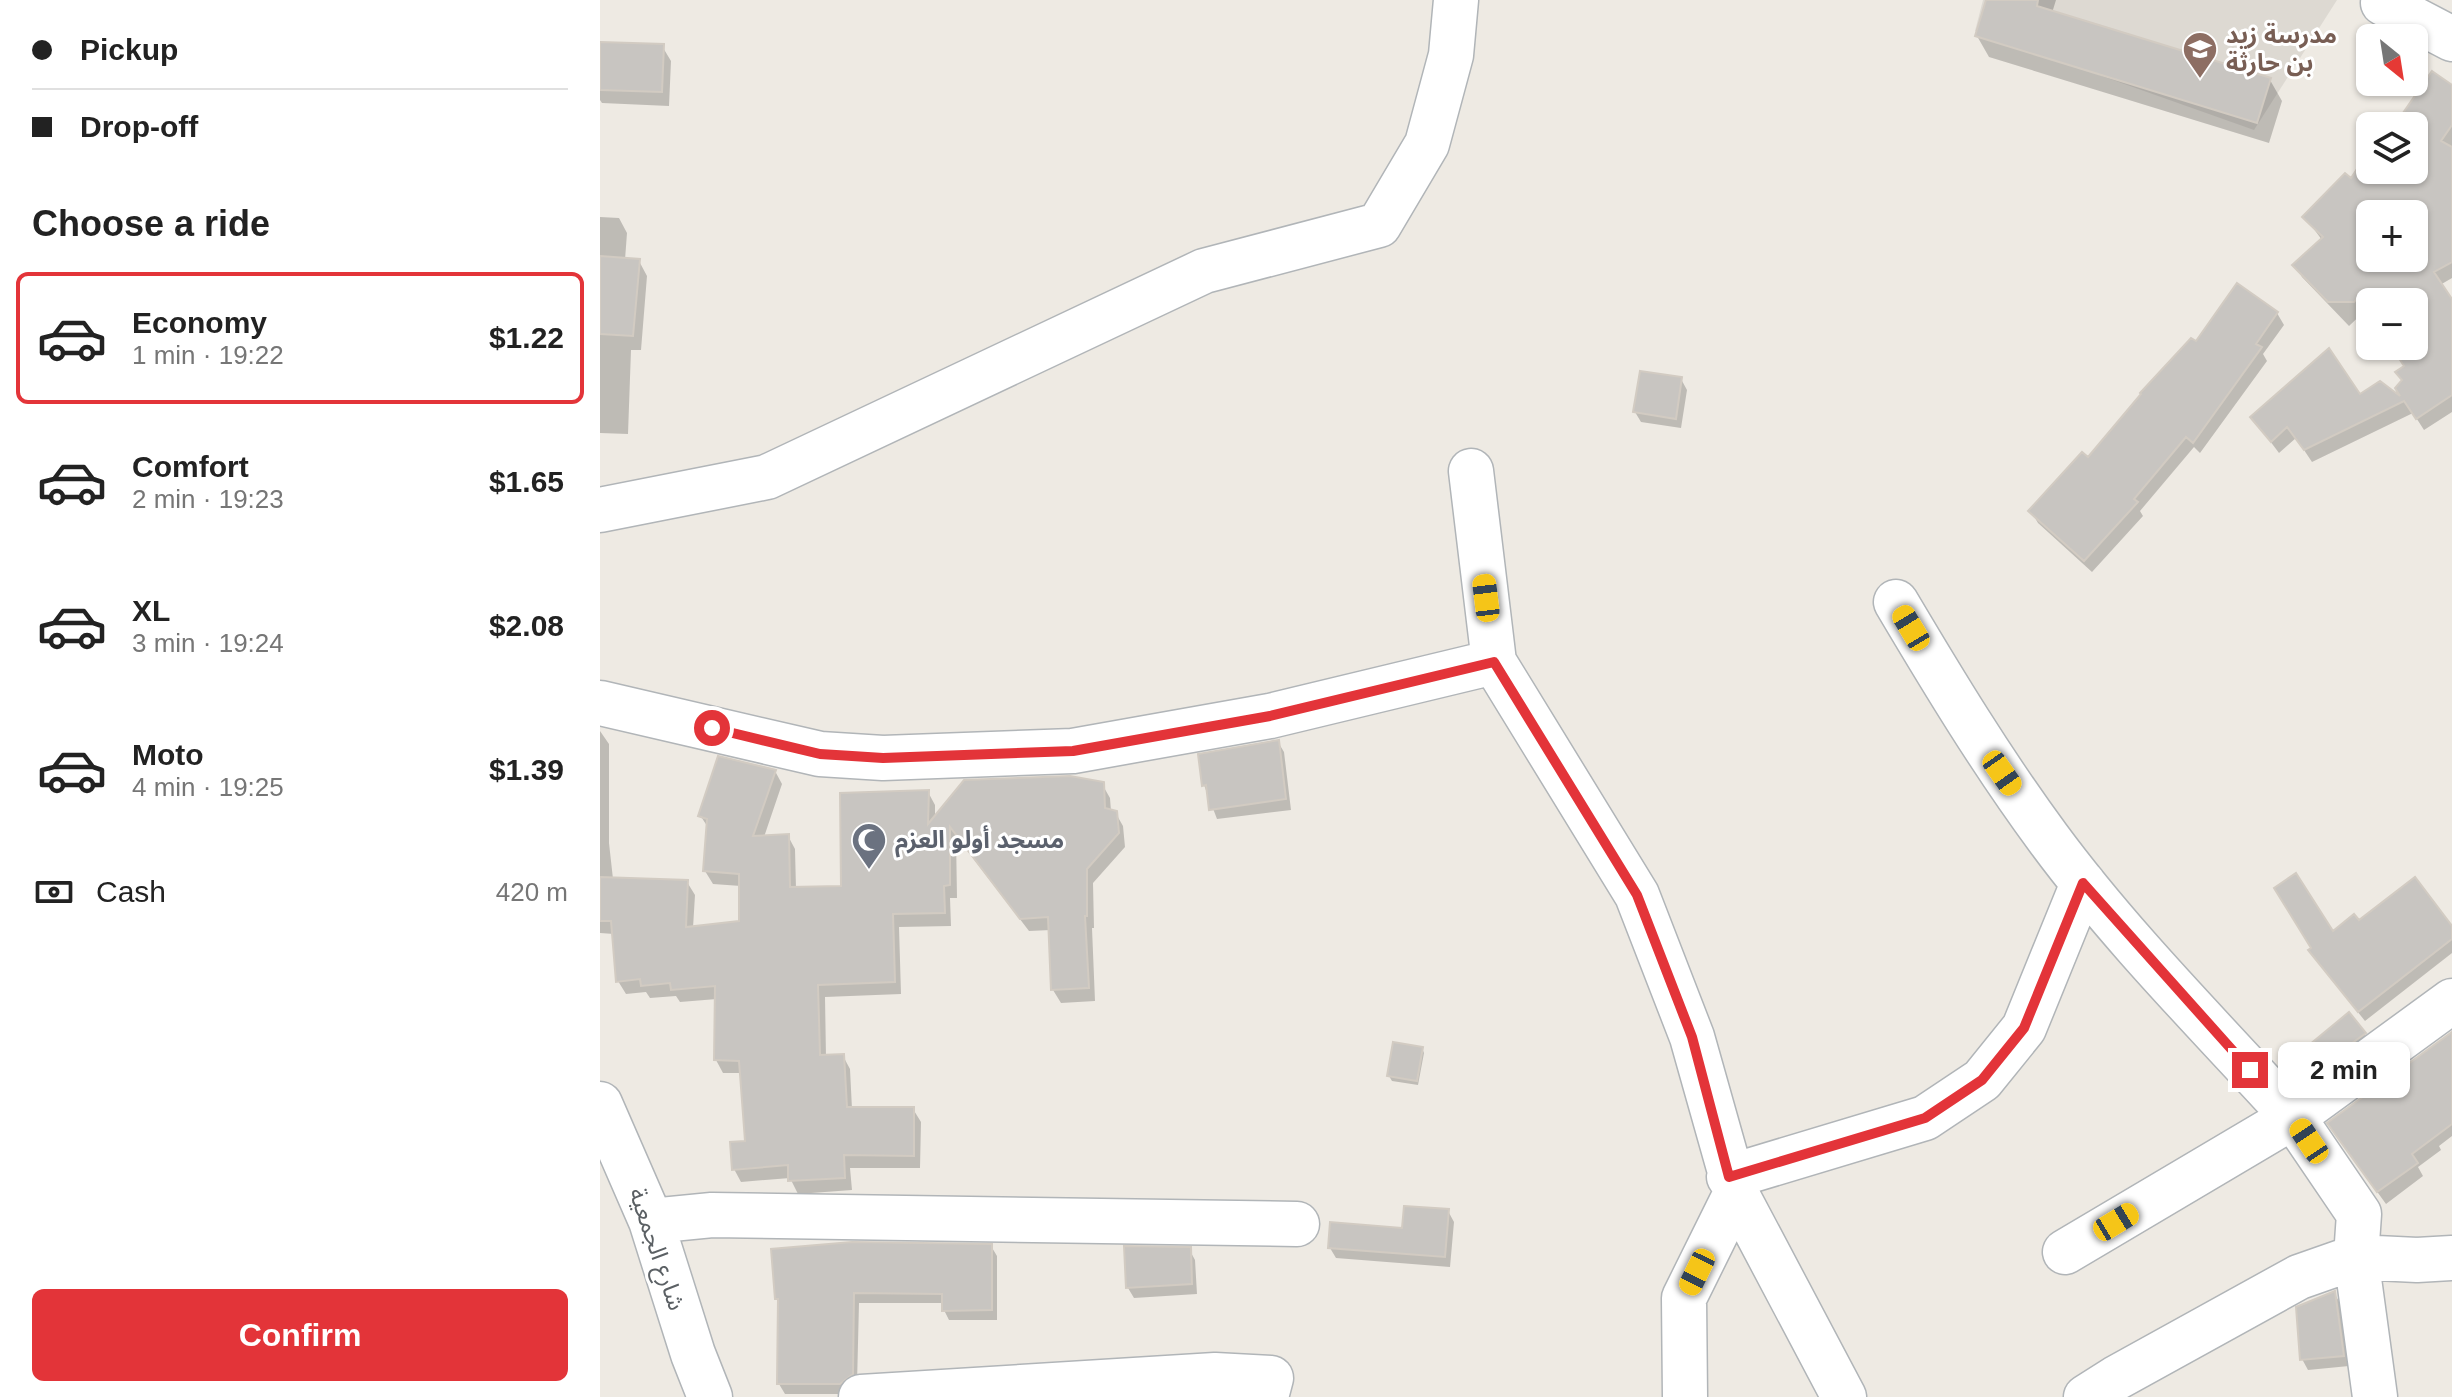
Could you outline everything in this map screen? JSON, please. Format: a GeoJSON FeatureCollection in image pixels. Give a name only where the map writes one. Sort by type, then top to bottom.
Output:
{"type":"FeatureCollection","features":[{"type":"Feature","properties":{"kind":"street"},"geometry":{"type":"LineString","coordinates":[[600,510],[767,477],[1204,271],[1379,225],[1427,144],[1451,55],[1456,0]]}},
{"type":"Feature","properties":{"kind":"street"},"geometry":{"type":"LineString","coordinates":[[2383,3],[2452,39]]}},
{"type":"Feature","properties":{"kind":"street"},"geometry":{"type":"LineString","coordinates":[[1471,471],[1494,662],[1637,895],[1692,1037],[1733,1185],[1844,1397]]}},
{"type":"Feature","properties":{"kind":"street"},"geometry":{"type":"LineString","coordinates":[[1896,602],[1971,729],[2048,838],[2083,883],[2293,1117],[2359,1214],[2356,1257],[2375,1397]]}},
{"type":"Feature","properties":{"kind":"street"},"geometry":{"type":"LineString","coordinates":[[600,703],[820,754],[883,758],[1073,751],[1270,716],[1494,662]]}},
{"type":"Feature","properties":{"kind":"street"},"geometry":{"type":"LineString","coordinates":[[1685,1397],[1684,1298],[1733,1185],[1925,1118],[1982,1080],[2024,1028],[2083,883]]}},
{"type":"Feature","properties":{"kind":"street"},"geometry":{"type":"LineString","coordinates":[[2065,1252],[2293,1117],[2452,1001]]}},
{"type":"Feature","properties":{"kind":"street","name":"شارع الجمعية"},"geometry":{"type":"LineString","coordinates":[[600,1104],[651,1221],[693,1354],[710,1397]]}},
{"type":"Feature","properties":{"kind":"street"},"geometry":{"type":"LineString","coordinates":[[651,1221],[712,1215],[1297,1224]]}},
{"type":"Feature","properties":{"kind":"street"},"geometry":{"type":"LineString","coordinates":[[2086,1397],[2299,1277],[2356,1257],[2452,1258]]}},
{"type":"Feature","properties":{"kind":"street"},"geometry":{"type":"LineString","coordinates":[[861,1397],[1215,1375],[1271,1378],[1266,1397]]}},
{"type":"Feature","properties":{"kind":"shaded area","name":"مدرسة زيد بن حارثة"},"geometry":{"type":"Polygon","coordinates":[[[1983,0],[2337,0],[2254,130],[1975,31],[1983,0]]]}},
{"type":"Feature","properties":{"kind":"building"},"geometry":{"type":"Polygon","coordinates":[[[1986,0],[2038,0],[2037,6],[2271,78],[2257,123],[1975,36],[1986,0]]]}},
{"type":"Feature","properties":{"kind":"building"},"geometry":{"type":"Polygon","coordinates":[[[600,42],[664,44],[662,92],[600,90],[600,42]]]}},
{"type":"Feature","properties":{"kind":"building"},"geometry":{"type":"Polygon","coordinates":[[[2432,71],[2452,85],[2452,125],[2441,141],[2452,147],[2452,262],[2434,272],[2452,299],[2452,395],[2416,419],[2404,401],[2304,450],[2287,427],[2271,442],[2250,417],[2329,348],[2360,394],[2380,381],[2400,396],[2395,388],[2402,380],[2395,372],[2404,366],[2400,360],[2428,360],[2428,288],[2356,288],[2354,302],[2328,302],[2292,265],[2323,237],[2302,217],[2345,173],[2351,178],[2356,170],[2356,184],[2428,184],[2428,112],[2404,112],[2415,96],[2428,96],[2428,77],[2432,71]]]}},
{"type":"Feature","properties":{"kind":"building"},"geometry":{"type":"Polygon","coordinates":[[[600,256],[640,259],[633,336],[600,334],[600,256]]]}},
{"type":"Feature","properties":{"kind":"building"},"geometry":{"type":"Polygon","coordinates":[[[2237,283],[2278,312],[2256,344],[2262,347],[2193,443],[2186,437],[2134,499],[2138,502],[2084,561],[2028,511],[2082,452],[2088,457],[2140,393],[2191,338],[2196,341],[2237,283]]]}},
{"type":"Feature","properties":{"kind":"building"},"geometry":{"type":"Polygon","coordinates":[[[1640,371],[1682,377],[1676,419],[1633,412],[1640,371]]]}},
{"type":"Feature","properties":{"kind":"building"},"geometry":{"type":"Polygon","coordinates":[[[1279,740],[1286,799],[1209,810],[1198,754],[1279,740]]]}},
{"type":"Feature","properties":{"kind":"building"},"geometry":{"type":"Polygon","coordinates":[[[718,756],[776,770],[753,836],[789,834],[790,887],[841,886],[840,793],[929,790],[928,824],[964,780],[1070,776],[1104,782],[1105,808],[1117,811],[1119,833],[1087,869],[1085,916],[1089,988],[1051,990],[1048,917],[1020,919],[950,827],[950,885],[944,886],[945,913],[893,914],[895,982],[818,985],[820,1055],[844,1054],[847,1107],[914,1107],[914,1156],[844,1155],[845,1178],[788,1181],[788,1165],[732,1170],[730,1142],[745,1141],[739,1061],[714,1060],[715,986],[671,990],[670,983],[641,986],[640,979],[616,982],[611,921],[600,921],[600,877],[688,880],[686,927],[739,921],[739,874],[703,871],[707,819],[698,816],[718,756]]]}},
{"type":"Feature","properties":{"kind":"building"},"geometry":{"type":"Polygon","coordinates":[[[2296,873],[2333,931],[2354,914],[2359,920],[2415,877],[2452,926],[2452,939],[2358,1012],[2308,950],[2311,948],[2274,888],[2296,873]]]}},
{"type":"Feature","properties":{"kind":"building"},"geometry":{"type":"Polygon","coordinates":[[[2349,1012],[2366,1033],[2305,1077],[2291,1060],[2349,1012]]]}},
{"type":"Feature","properties":{"kind":"building"},"geometry":{"type":"Polygon","coordinates":[[[2452,1032],[2452,1124],[2412,1154],[2418,1163],[2377,1192],[2327,1123],[2452,1032]]]}},
{"type":"Feature","properties":{"kind":"building"},"geometry":{"type":"Polygon","coordinates":[[[1393,1042],[1423,1047],[1417,1081],[1387,1076],[1393,1042]]]}},
{"type":"Feature","properties":{"kind":"building"},"geometry":{"type":"Polygon","coordinates":[[[1404,1206],[1449,1209],[1445,1257],[1328,1248],[1330,1222],[1402,1228],[1404,1206]]]}},
{"type":"Feature","properties":{"kind":"building"},"geometry":{"type":"Polygon","coordinates":[[[852,1242],[992,1244],[992,1310],[942,1311],[942,1294],[854,1293],[853,1374],[840,1384],[777,1384],[778,1299],[775,1299],[771,1249],[852,1242]]]}},
{"type":"Feature","properties":{"kind":"building"},"geometry":{"type":"Polygon","coordinates":[[[1124,1246],[1191,1247],[1192,1284],[1126,1288],[1124,1246]]]}},
{"type":"Feature","properties":{"kind":"building"},"geometry":{"type":"Polygon","coordinates":[[[2335,1291],[2344,1356],[2300,1360],[2296,1307],[2335,1291]]]}},
{"type":"Feature","properties":{"kind":"place","name":"مدرسة زيد بن حارثة"},"geometry":{"type":"Point","coordinates":[2200,80]}},
{"type":"Feature","properties":{"kind":"place","name":"مسجد أولو العزم"},"geometry":{"type":"Point","coordinates":[869,871]}},
{"type":"Feature","properties":{"kind":"route"},"geometry":{"type":"LineString","coordinates":[[712,728],[820,754],[883,758],[1073,751],[1270,716],[1494,662],[1637,895],[1692,1037],[1729,1177],[1925,1118],[1982,1080],[2024,1028],[2083,883],[2250,1070]]}}]}
